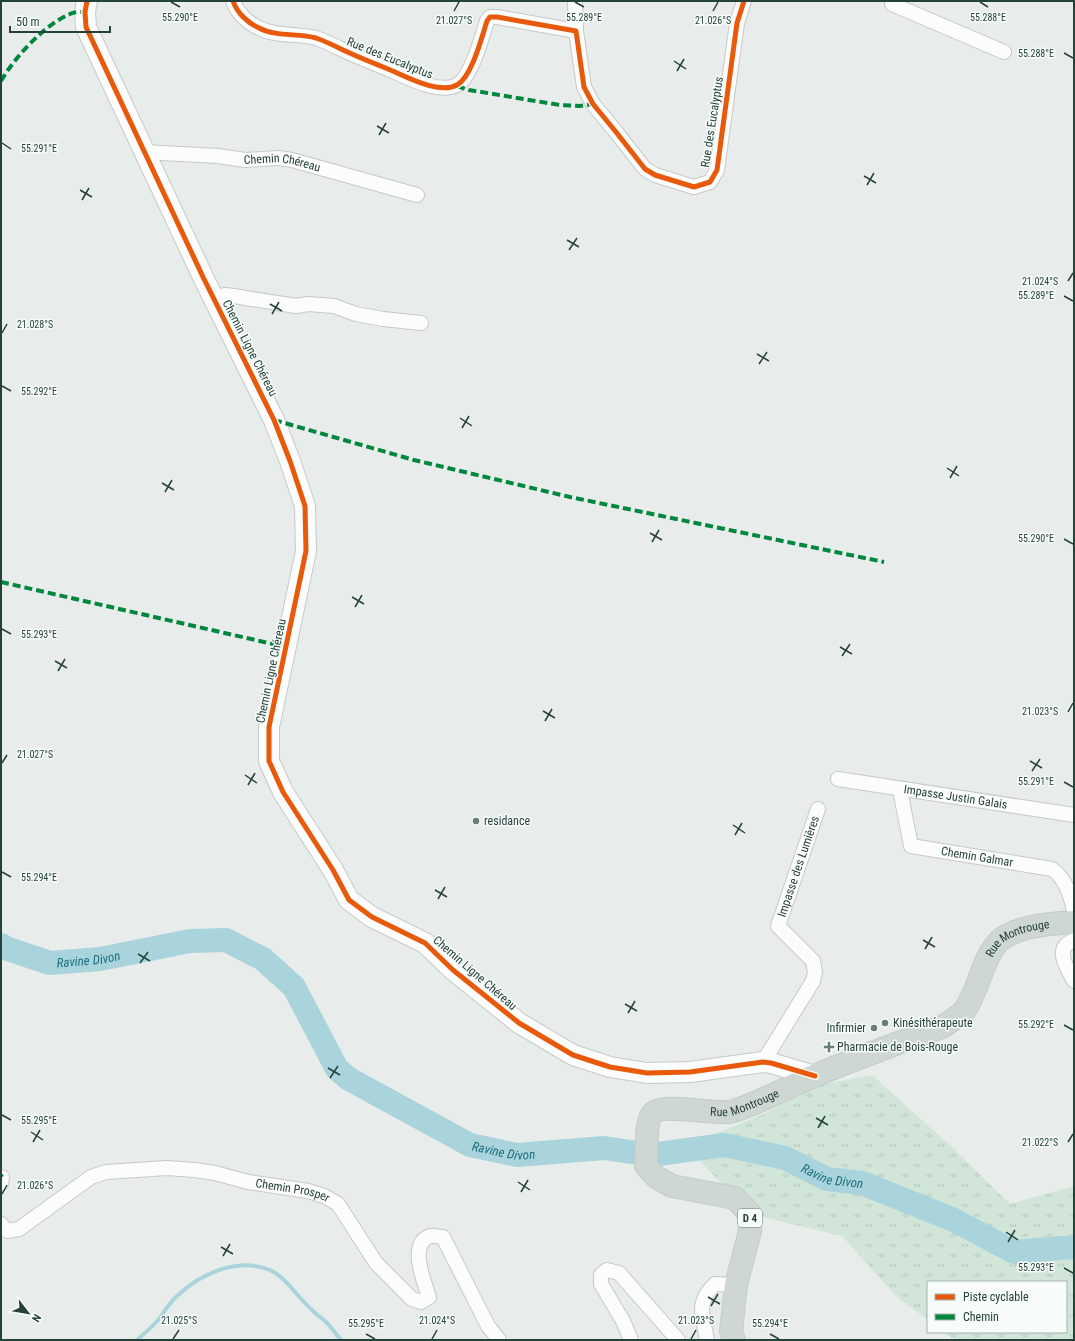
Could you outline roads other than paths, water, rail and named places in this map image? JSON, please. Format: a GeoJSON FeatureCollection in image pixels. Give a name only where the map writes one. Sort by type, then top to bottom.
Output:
{"type":"FeatureCollection","features":[{"type":"Feature","properties":{"kind":"main road","name":"Rue Montrouge"},"geometry":{"type":"LineString","coordinates":[[734,1340],[731,1331],[736,1285],[750,1231],[750,1214],[736,1198],[672,1186],[656,1177],[646,1166],[649,1121],[653,1113],[661,1109],[711,1112],[732,1111],[753,1104],[814,1076],[944,1026],[957,1018],[964,1010],[973,994],[988,958],[1001,939],[1039,926],[1074,922]]}},
{"type":"Feature","properties":{"kind":"street","name":"Chemin Ligne Chéreau"},"geometry":{"type":"LineString","coordinates":[[87,1],[85,12],[86,27],[144,152],[274,420],[305,506],[306,551],[269,727],[269,761],[283,792],[333,870],[349,900],[372,917],[425,943],[453,970],[519,1023],[573,1055],[610,1067],[647,1073],[690,1072],[763,1062],[814,1076]]}},
{"type":"Feature","properties":{"kind":"street","name":"Rue des Eucalyptus"},"geometry":{"type":"LineString","coordinates":[[232,1],[240,14],[248,22],[260,29],[277,33],[302,35],[318,39],[432,87],[445,88],[457,86],[464,79],[473,63],[487,21],[490,17],[576,30]]}},
{"type":"Feature","properties":{"kind":"street","name":"Rue des Eucalyptus"},"geometry":{"type":"LineString","coordinates":[[575,1],[576,30],[584,87],[593,104],[645,169],[655,175],[694,187],[710,182],[717,170],[737,23],[744,1]]}},
{"type":"Feature","properties":{"kind":"street"},"geometry":{"type":"LineString","coordinates":[[890,2],[1004,52]]}},
{"type":"Feature","properties":{"kind":"street","name":"Chemin Chéreau"},"geometry":{"type":"LineString","coordinates":[[144,152],[218,156],[245,160],[279,158],[292,160],[417,195]]}},
{"type":"Feature","properties":{"kind":"street"},"geometry":{"type":"LineString","coordinates":[[214,298],[225,295],[296,306],[308,304],[334,306],[356,314],[382,319],[421,323]]}},
{"type":"Feature","properties":{"kind":"street","name":"Impasse Justin Galais"},"geometry":{"type":"LineString","coordinates":[[838,779],[900,790],[1074,815]]}},
{"type":"Feature","properties":{"kind":"street","name":"Chemin Galmar"},"geometry":{"type":"LineString","coordinates":[[900,790],[911,846],[1052,869],[1057,872],[1063,882],[1074,911]]}},
{"type":"Feature","properties":{"kind":"street","name":"Impasse des Lumières"},"geometry":{"type":"LineString","coordinates":[[763,1062],[813,981],[815,972],[813,961],[778,926],[818,809]]}},
{"type":"Feature","properties":{"kind":"street"},"geometry":{"type":"LineString","coordinates":[[1074,940],[1066,945],[1063,951],[1064,960],[1074,981]]}},
{"type":"Feature","properties":{"kind":"street","name":"Chemin Prosper"},"geometry":{"type":"LineString","coordinates":[[1,1224],[7,1231],[19,1229],[91,1177],[106,1172],[167,1168],[195,1170],[216,1173],[248,1182],[308,1192],[324,1196],[338,1204],[376,1263],[412,1299],[421,1302],[429,1297],[419,1262],[418,1249],[423,1240],[431,1236],[443,1237],[488,1326],[499,1340]]}},
{"type":"Feature","properties":{"kind":"street"},"geometry":{"type":"LineString","coordinates":[[1,1184],[2,1176]]}},
{"type":"Feature","properties":{"kind":"street"},"geometry":{"type":"LineString","coordinates":[[631,1340],[623,1321],[601,1284],[601,1275],[608,1270],[619,1273],[678,1340]]}},
{"type":"Feature","properties":{"kind":"street"},"geometry":{"type":"LineString","coordinates":[[707,1340],[701,1304],[707,1292],[714,1284],[736,1285]]}},
{"type":"Feature","properties":{"kind":"waterway","name":"Ravine Divon"},"geometry":{"type":"LineString","coordinates":[[1,945],[8,949],[50,963],[100,959],[190,941],[226,940],[263,959],[294,987],[337,1069],[349,1079],[470,1145],[517,1155],[604,1148],[651,1155],[724,1145],[785,1158],[827,1179],[862,1183],[954,1220],[1014,1252],[1074,1247]]}},
{"type":"Feature","properties":{"kind":"waterway"},"geometry":{"type":"LineString","coordinates":[[137,1340],[157,1322],[175,1298],[198,1280],[222,1269],[247,1265],[260,1267],[277,1274],[311,1309],[325,1321],[341,1340]]}},
{"type":"Feature","properties":{"kind":"place","name":"residance"},"geometry":{"type":"Point","coordinates":[476,821]}},
{"type":"Feature","properties":{"kind":"place","name":"Kinésithérapeute"},"geometry":{"type":"Point","coordinates":[885,1023]}},
{"type":"Feature","properties":{"kind":"place","name":"Infirmier"},"geometry":{"type":"Point","coordinates":[874,1028]}},
{"type":"Feature","properties":{"kind":"place","name":"Pharmacie de Bois-Rouge"},"geometry":{"type":"Point","coordinates":[829,1047]}}]}
